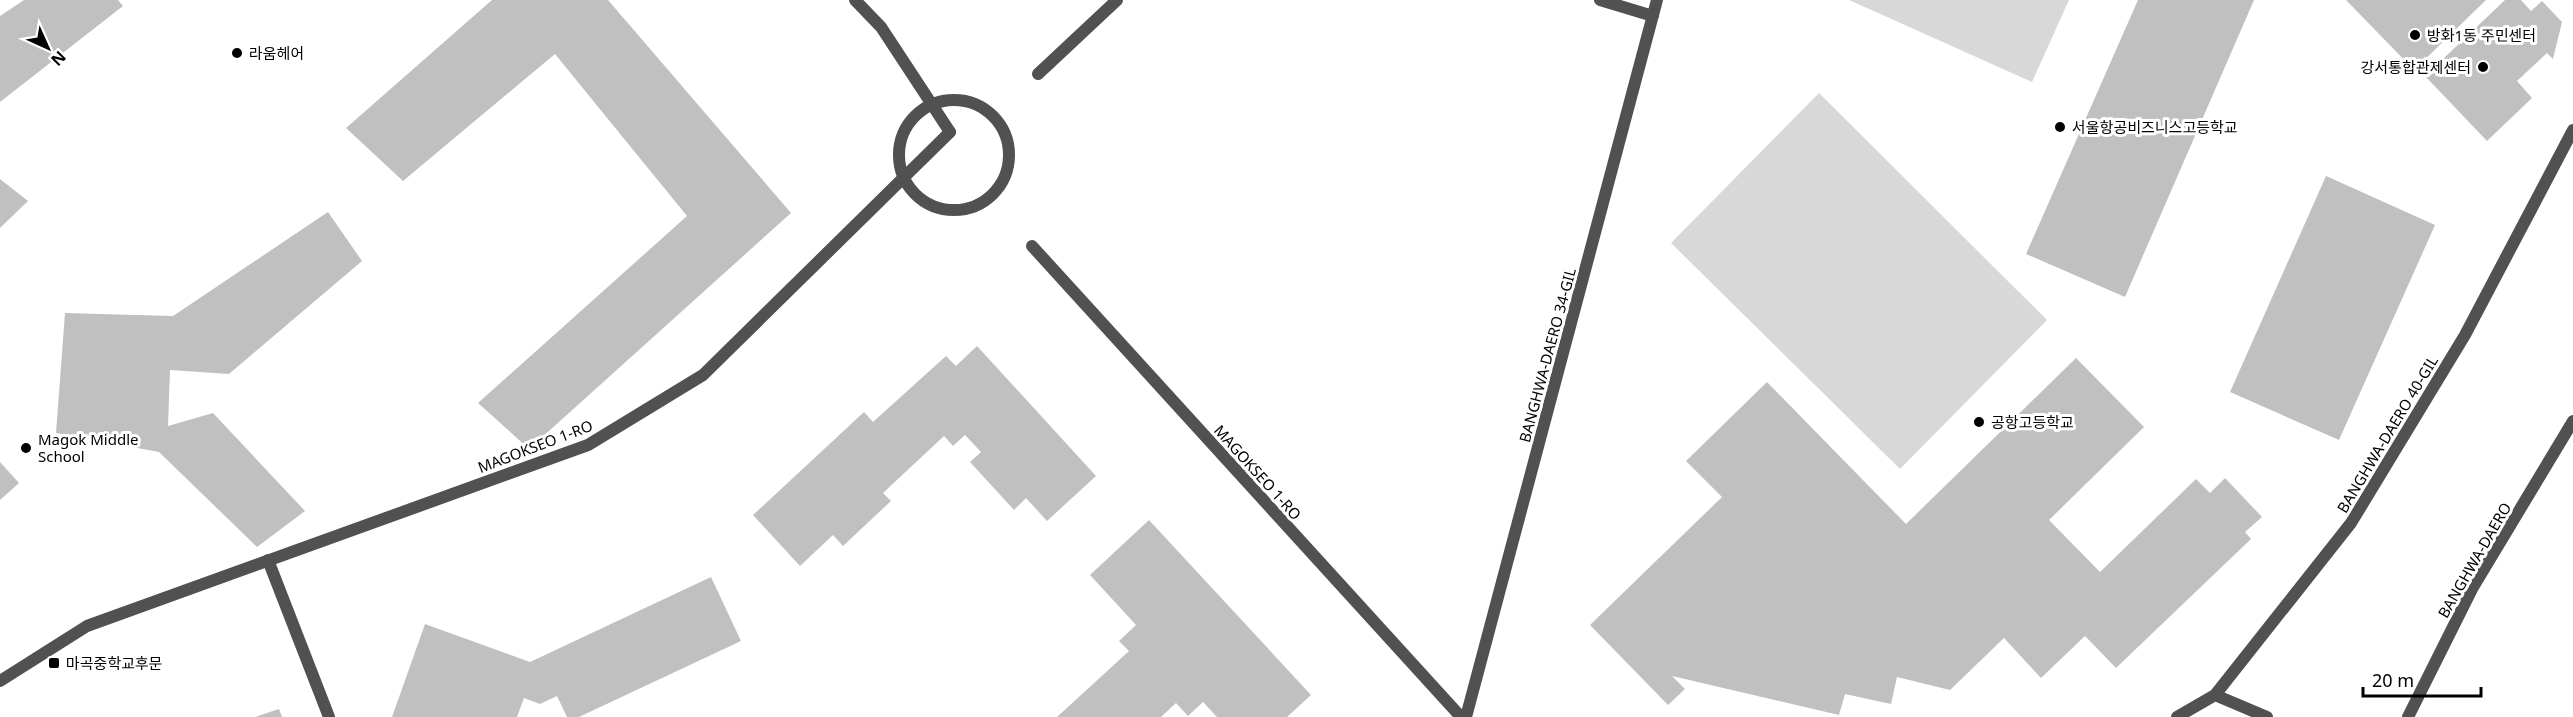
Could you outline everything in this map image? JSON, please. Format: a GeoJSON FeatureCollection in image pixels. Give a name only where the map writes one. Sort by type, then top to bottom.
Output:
{"type":"FeatureCollection","features":[{"type":"Feature","properties":{"kind":"street","name":"MAGOKSEO 1-RO"},"geometry":{"type":"LineString","coordinates":[[0,681],[87,626],[588,445],[703,375],[950,132],[881,27],[855,0]]}},
{"type":"Feature","properties":{"kind":"street"},"geometry":{"type":"LineString","coordinates":[[1038,74],[1117,0]]}},
{"type":"Feature","properties":{"kind":"street"},"geometry":{"type":"LineString","coordinates":[[1600,0],[1653,16]]}},
{"type":"Feature","properties":{"kind":"street","name":"BANGHWA-DAERO 34-GIL"},"geometry":{"type":"LineString","coordinates":[[1466,717],[1657,0]]}},
{"type":"Feature","properties":{"kind":"street"},"geometry":{"type":"LineString","coordinates":[[961,99],[974,102],[991,112],[1007,137],[1010,150],[1005,176],[991,197],[969,208],[956,210],[926,203],[911,190],[903,177],[898,158],[901,136],[911,119],[934,102],[961,99]]}},
{"type":"Feature","properties":{"kind":"street","name":"BANGHWA-DAERO 40-GIL"},"geometry":{"type":"LineString","coordinates":[[2177,717],[2215,695],[2351,524],[2465,335],[2573,130]]}},
{"type":"Feature","properties":{"kind":"street","name":"MAGOKSEO 1-RO"},"geometry":{"type":"LineString","coordinates":[[1032,246],[1461,717]]}},
{"type":"Feature","properties":{"kind":"street","name":"BANGHWA-DAERO"},"geometry":{"type":"LineString","coordinates":[[2408,717],[2472,589],[2573,421]]}},
{"type":"Feature","properties":{"kind":"street"},"geometry":{"type":"LineString","coordinates":[[268,560],[329,717]]}},
{"type":"Feature","properties":{"kind":"street"},"geometry":{"type":"LineString","coordinates":[[2215,695],[2267,717]]}},
{"type":"Feature","properties":{"kind":"shaded area"},"geometry":{"type":"Polygon","coordinates":[[[1849,0],[2069,0],[2032,82],[1849,0]]]}},
{"type":"Feature","properties":{"kind":"shaded area"},"geometry":{"type":"Polygon","coordinates":[[[1819,93],[2047,320],[1900,469],[1671,243],[1819,93]]]}},
{"type":"Feature","properties":{"kind":"building"},"geometry":{"type":"Polygon","coordinates":[[[24,0],[118,0],[123,6],[0,102],[0,16],[24,0]]]}},
{"type":"Feature","properties":{"kind":"building"},"geometry":{"type":"Polygon","coordinates":[[[492,0],[608,0],[791,213],[529,449],[478,403],[687,216],[555,54],[403,181],[346,128],[492,0]]]}},
{"type":"Feature","properties":{"kind":"building"},"geometry":{"type":"Polygon","coordinates":[[[2138,0],[2254,0],[2125,297],[2026,254],[2138,0]]]}},
{"type":"Feature","properties":{"kind":"building","name":"방화1동 주민센터"},"geometry":{"type":"Polygon","coordinates":[[[2346,0],[2486,0],[2414,70],[2346,0]]]}},
{"type":"Feature","properties":{"kind":"building","name":"강서통합관제센터"},"geometry":{"type":"Polygon","coordinates":[[[2505,0],[2521,0],[2531,11],[2542,1],[2562,22],[2553,59],[2547,53],[2517,81],[2532,98],[2487,141],[2425,76],[2505,0]]]}},
{"type":"Feature","properties":{"kind":"building"},"geometry":{"type":"Polygon","coordinates":[[[2326,176],[2435,225],[2339,440],[2230,392],[2326,176]]]}},
{"type":"Feature","properties":{"kind":"building"},"geometry":{"type":"Polygon","coordinates":[[[0,179],[28,201],[0,228],[0,179]]]}},
{"type":"Feature","properties":{"kind":"building"},"geometry":{"type":"Polygon","coordinates":[[[328,212],[362,261],[229,374],[170,370],[168,426],[213,413],[305,511],[257,547],[159,452],[56,433],[65,313],[173,316],[328,212]]]}},
{"type":"Feature","properties":{"kind":"building"},"geometry":{"type":"Polygon","coordinates":[[[977,346],[1096,476],[1047,521],[1026,498],[1014,510],[970,462],[981,452],[965,435],[953,446],[944,436],[883,493],[891,501],[843,546],[833,535],[800,566],[753,515],[864,412],[873,422],[946,356],[956,366],[977,346]]]}},
{"type":"Feature","properties":{"kind":"building"},"geometry":{"type":"Polygon","coordinates":[[[2076,358],[2144,427],[2049,520],[2100,572],[2196,479],[2210,493],[2225,478],[2262,517],[2245,532],[2251,539],[2116,668],[2085,636],[2041,678],[2004,638],[1950,690],[1897,677],[1891,704],[1845,694],[1839,715],[1672,676],[1685,689],[1668,705],[1590,625],[1722,497],[1686,461],[1767,382],[1906,524],[2076,358]]]}},
{"type":"Feature","properties":{"kind":"building"},"geometry":{"type":"Polygon","coordinates":[[[0,462],[19,483],[0,500],[0,462]]]}},
{"type":"Feature","properties":{"kind":"building"},"geometry":{"type":"Polygon","coordinates":[[[1149,520],[1311,695],[1287,717],[1217,717],[1203,702],[1188,716],[1176,703],[1161,717],[1057,717],[1129,651],[1119,641],[1136,625],[1090,575],[1149,520]]]}},
{"type":"Feature","properties":{"kind":"building"},"geometry":{"type":"Polygon","coordinates":[[[711,577],[741,641],[579,717],[567,717],[557,696],[540,704],[524,698],[517,717],[392,717],[425,624],[530,662],[711,577]]]}},
{"type":"Feature","properties":{"kind":"building"},"geometry":{"type":"Polygon","coordinates":[[[279,709],[282,717],[255,717],[279,709]]]}},
{"type":"Feature","properties":{"kind":"place","name":"방화1동 주민센터"},"geometry":{"type":"Point","coordinates":[2415,35]}},
{"type":"Feature","properties":{"kind":"place","name":"라움헤어"},"geometry":{"type":"Point","coordinates":[237,53]}},
{"type":"Feature","properties":{"kind":"place","name":"강서통합관제센터"},"geometry":{"type":"Point","coordinates":[2483,67]}},
{"type":"Feature","properties":{"kind":"place","name":"서울항공비즈니스고등학교"},"geometry":{"type":"Point","coordinates":[2060,127]}},
{"type":"Feature","properties":{"kind":"place","name":"공항고등학교"},"geometry":{"type":"Point","coordinates":[1979,422]}},
{"type":"Feature","properties":{"kind":"place","name":"Magok Middle School"},"geometry":{"type":"Point","coordinates":[26,448]}},
{"type":"Feature","properties":{"kind":"place","name":"마곡중학교후문"},"geometry":{"type":"Point","coordinates":[54,663]}}]}
